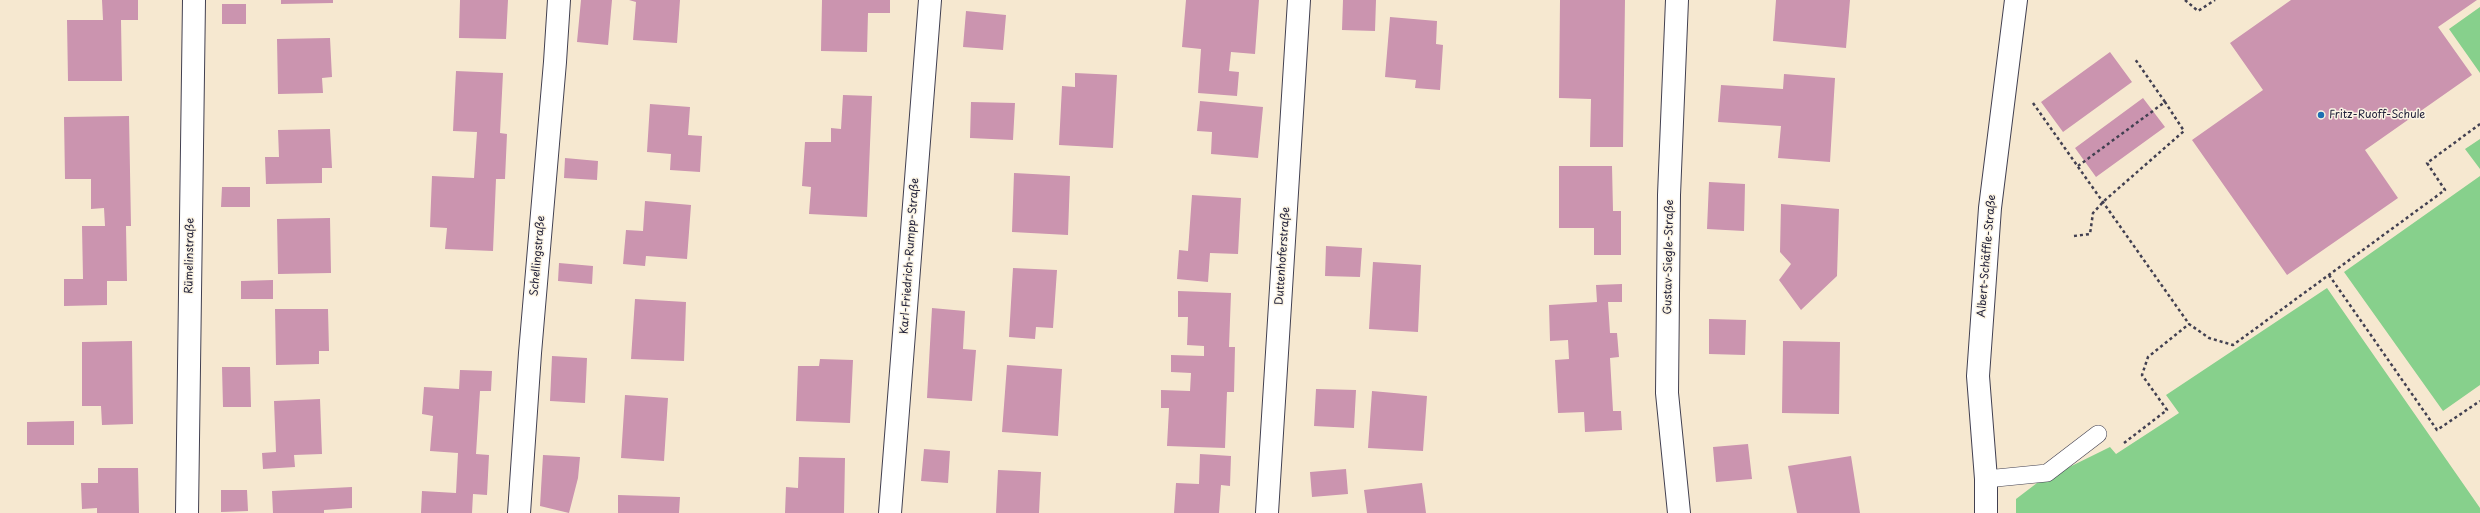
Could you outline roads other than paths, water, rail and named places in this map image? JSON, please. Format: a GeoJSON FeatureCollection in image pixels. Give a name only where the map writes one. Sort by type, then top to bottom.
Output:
{"type":"FeatureCollection","features":[{"type":"Feature","properties":{"kind":"street","name":"Rümelinstraße"},"geometry":{"type":"LineString","coordinates":[[187,513],[194,0]]}},
{"type":"Feature","properties":{"kind":"street","name":"Schellingstraße"},"geometry":{"type":"LineString","coordinates":[[519,513],[530,353],[555,62],[558,0]]}},
{"type":"Feature","properties":{"kind":"street","name":"Karl-Friedrich-Rumpp-Straße"},"geometry":{"type":"LineString","coordinates":[[890,513],[930,0]]}},
{"type":"Feature","properties":{"kind":"street","name":"Duttenhoferstraße"},"geometry":{"type":"LineString","coordinates":[[1267,513],[1300,0]]}},
{"type":"Feature","properties":{"kind":"street","name":"Gustav-Siegle-Straße"},"geometry":{"type":"LineString","coordinates":[[1677,0],[1670,195],[1667,393],[1679,513]]}},
{"type":"Feature","properties":{"kind":"street","name":"Albert-Schäffle-Straße"},"geometry":{"type":"LineString","coordinates":[[1986,513],[1986,479],[1978,376],[1990,208],[2016,0]]}},
{"type":"Feature","properties":{"kind":"lane"},"geometry":{"type":"LineString","coordinates":[[1986,479],[2047,473],[2098,434]]}},
{"type":"Feature","properties":{"kind":"place","name":"Fritz-Ruoff-Schule"},"geometry":{"type":"Point","coordinates":[2321,115]}}]}
